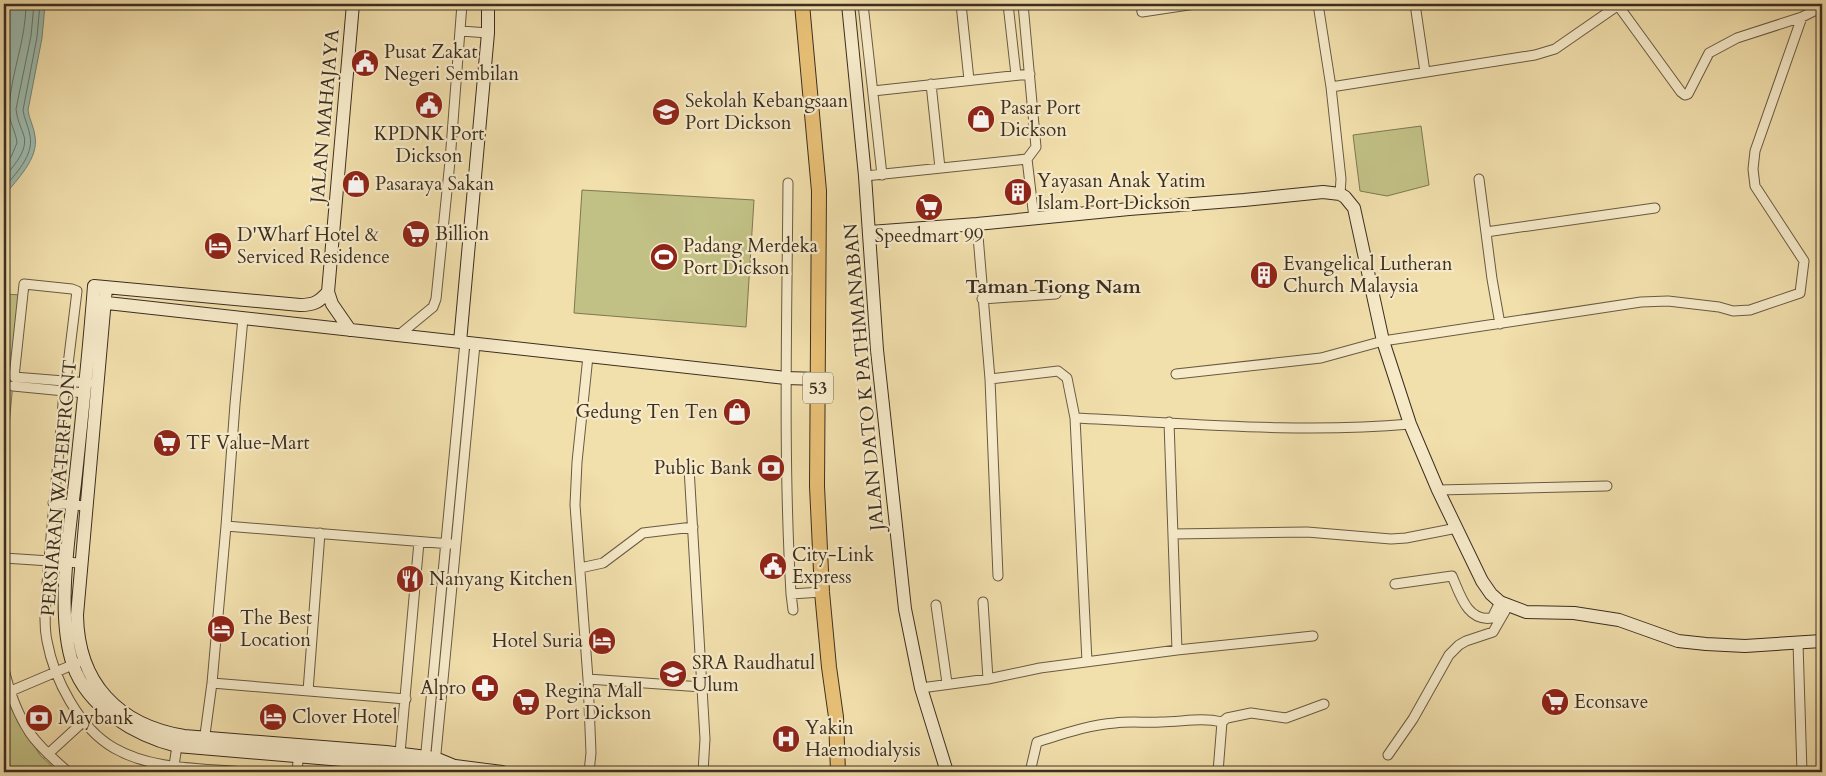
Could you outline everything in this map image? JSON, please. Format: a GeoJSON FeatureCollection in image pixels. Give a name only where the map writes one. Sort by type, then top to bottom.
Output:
{"type":"FeatureCollection","features":[{"type":"Feature","properties":{"kind":"main road","name":"53"},"geometry":{"type":"LineString","coordinates":[[802,4],[819,191],[817,486],[822,592],[828,668],[836,717],[838,772]]}},
{"type":"Feature","properties":{"kind":"street","name":"JALAN MAHAJAYA"},"geometry":{"type":"LineString","coordinates":[[328,292],[354,4]]}},
{"type":"Feature","properties":{"kind":"street"},"geometry":{"type":"LineString","coordinates":[[399,335],[433,307],[436,299],[462,4]]}},
{"type":"Feature","properties":{"kind":"street"},"geometry":{"type":"LineString","coordinates":[[430,762],[456,545],[467,343],[488,33],[488,4]]}},
{"type":"Feature","properties":{"kind":"street","name":"JALAN DATO K PATHMANABAN"},"geometry":{"type":"LineString","coordinates":[[848,4],[870,232],[877,350],[894,522],[905,609],[921,688],[947,772]]}},
{"type":"Feature","properties":{"kind":"street"},"geometry":{"type":"LineString","coordinates":[[863,4],[882,175]]}},
{"type":"Feature","properties":{"kind":"street"},"geometry":{"type":"LineString","coordinates":[[961,4],[969,80]]}},
{"type":"Feature","properties":{"kind":"street"},"geometry":{"type":"LineString","coordinates":[[1008,4],[1016,75]]}},
{"type":"Feature","properties":{"kind":"street"},"geometry":{"type":"LineString","coordinates":[[1023,4],[1036,147],[1027,159],[1034,218]]}},
{"type":"Feature","properties":{"kind":"street"},"geometry":{"type":"LineString","coordinates":[[1141,4],[1142,12],[1195,4]]}},
{"type":"Feature","properties":{"kind":"street"},"geometry":{"type":"LineString","coordinates":[[1318,4],[1331,87],[1341,179],[1340,194]]}},
{"type":"Feature","properties":{"kind":"street"},"geometry":{"type":"LineString","coordinates":[[1415,4],[1425,72]]}},
{"type":"Feature","properties":{"kind":"street"},"geometry":{"type":"LineString","coordinates":[[1331,87],[1535,55],[1555,49],[1618,4],[1681,92],[1686,95],[1709,53],[1737,38],[1802,17],[1822,4]]}},
{"type":"Feature","properties":{"kind":"street"},"geometry":{"type":"LineString","coordinates":[[1176,374],[1321,358],[1383,341],[1619,305],[1668,300],[1719,307],[1733,311],[1750,310],[1800,292],[1804,261],[1755,186],[1753,169],[1755,151],[1802,17]]}},
{"type":"Feature","properties":{"kind":"street"},"geometry":{"type":"LineString","coordinates":[[461,31],[488,33]]}},
{"type":"Feature","properties":{"kind":"street"},"geometry":{"type":"LineString","coordinates":[[873,91],[1030,74]]}},
{"type":"Feature","properties":{"kind":"street"},"geometry":{"type":"LineString","coordinates":[[931,84],[940,168]]}},
{"type":"Feature","properties":{"kind":"street"},"geometry":{"type":"LineString","coordinates":[[865,176],[1027,159]]}},
{"type":"Feature","properties":{"kind":"street"},"geometry":{"type":"LineString","coordinates":[[1479,179],[1500,324]]}},
{"type":"Feature","properties":{"kind":"street"},"geometry":{"type":"LineString","coordinates":[[788,183],[787,524],[793,610]]}},
{"type":"Feature","properties":{"kind":"street"},"geometry":{"type":"LineString","coordinates":[[870,232],[1322,192],[1340,194],[1354,208],[1383,341],[1410,424],[1438,490],[1482,581],[1491,594],[1504,604],[1526,612],[1581,614],[1619,620],[1678,641],[1745,646],[1822,641]]}},
{"type":"Feature","properties":{"kind":"street"},"geometry":{"type":"LineString","coordinates":[[1486,232],[1655,208]]}},
{"type":"Feature","properties":{"kind":"street"},"geometry":{"type":"LineString","coordinates":[[977,224],[990,379],[998,576]]}},
{"type":"Feature","properties":{"kind":"street"},"geometry":{"type":"LineString","coordinates":[[66,381],[77,291],[24,284],[14,377],[66,381],[89,386]]}},
{"type":"Feature","properties":{"kind":"street"},"geometry":{"type":"LineString","coordinates":[[328,292],[313,305],[94,286],[99,302],[786,378],[819,380]]}},
{"type":"Feature","properties":{"kind":"street"},"geometry":{"type":"LineString","coordinates":[[328,292],[332,304],[350,330]]}},
{"type":"Feature","properties":{"kind":"street"},"geometry":{"type":"LineString","coordinates":[[982,299],[1056,294]]}},
{"type":"Feature","properties":{"kind":"street","name":"PERSIARAN WATERFRONT"},"geometry":{"type":"LineString","coordinates":[[99,302],[89,386],[74,562],[78,662],[82,683],[103,708],[140,732],[159,741],[176,746],[204,742]]}},
{"type":"Feature","properties":{"kind":"street"},"geometry":{"type":"LineString","coordinates":[[204,742],[212,682],[243,318]]}},
{"type":"Feature","properties":{"kind":"street"},"geometry":{"type":"LineString","coordinates":[[430,762],[446,544],[467,343]]}},
{"type":"Feature","properties":{"kind":"street"},"geometry":{"type":"LineString","coordinates":[[588,356],[575,499],[588,679],[591,753],[589,772]]}},
{"type":"Feature","properties":{"kind":"street"},"geometry":{"type":"LineString","coordinates":[[990,379],[1058,371],[1067,378],[1075,418],[1087,662]]}},
{"type":"Feature","properties":{"kind":"street"},"geometry":{"type":"LineString","coordinates":[[13,386],[64,391],[89,386]]}},
{"type":"Feature","properties":{"kind":"street"},"geometry":{"type":"LineString","coordinates":[[64,391],[44,622],[55,672],[62,689],[84,721],[112,747],[173,769],[243,772]]}},
{"type":"Feature","properties":{"kind":"street"},"geometry":{"type":"LineString","coordinates":[[1075,418],[1318,428],[1364,428],[1410,424]]}},
{"type":"Feature","properties":{"kind":"street"},"geometry":{"type":"LineString","coordinates":[[1169,422],[1177,650]]}},
{"type":"Feature","properties":{"kind":"street"},"geometry":{"type":"LineString","coordinates":[[689,468],[705,739],[703,772]]}},
{"type":"Feature","properties":{"kind":"street"},"geometry":{"type":"LineString","coordinates":[[1438,490],[1607,486]]}},
{"type":"Feature","properties":{"kind":"street"},"geometry":{"type":"LineString","coordinates":[[53,503],[79,506]]}},
{"type":"Feature","properties":{"kind":"street"},"geometry":{"type":"LineString","coordinates":[[226,526],[456,545]]}},
{"type":"Feature","properties":{"kind":"street"},"geometry":{"type":"LineString","coordinates":[[580,568],[603,563],[643,533],[693,526]]}},
{"type":"Feature","properties":{"kind":"street"},"geometry":{"type":"LineString","coordinates":[[1172,534],[1306,532],[1391,539],[1457,528]]}},
{"type":"Feature","properties":{"kind":"street"},"geometry":{"type":"LineString","coordinates":[[308,692],[320,533]]}},
{"type":"Feature","properties":{"kind":"street"},"geometry":{"type":"LineString","coordinates":[[400,753],[419,542]]}},
{"type":"Feature","properties":{"kind":"street","name":"PERSIARAN WATERFRONT"},"geometry":{"type":"LineString","coordinates":[[4,558],[74,562]]}},
{"type":"Feature","properties":{"kind":"street"},"geometry":{"type":"LineString","coordinates":[[1395,584],[1452,576],[1467,609],[1484,619],[1492,618],[1504,604]]}},
{"type":"Feature","properties":{"kind":"street"},"geometry":{"type":"LineString","coordinates":[[791,594],[822,592]]}},
{"type":"Feature","properties":{"kind":"street"},"geometry":{"type":"LineString","coordinates":[[983,602],[988,679]]}},
{"type":"Feature","properties":{"kind":"street"},"geometry":{"type":"LineString","coordinates":[[936,604],[947,683]]}},
{"type":"Feature","properties":{"kind":"street"},"geometry":{"type":"LineString","coordinates":[[1388,756],[1413,719],[1449,655],[1466,641],[1493,632],[1504,604]]}},
{"type":"Feature","properties":{"kind":"street"},"geometry":{"type":"LineString","coordinates":[[921,688],[988,679],[1040,668],[1177,650],[1313,636]]}},
{"type":"Feature","properties":{"kind":"street"},"geometry":{"type":"LineString","coordinates":[[1798,643],[1802,772]]}},
{"type":"Feature","properties":{"kind":"street"},"geometry":{"type":"LineString","coordinates":[[11,691],[78,662]]}},
{"type":"Feature","properties":{"kind":"street","name":"PERSIARAN WATERFRONT"},"geometry":{"type":"LineString","coordinates":[[78,662],[110,702],[144,724],[162,732],[204,742],[430,762],[502,772]]}},
{"type":"Feature","properties":{"kind":"street"},"geometry":{"type":"LineString","coordinates":[[4,669],[11,691],[30,734],[68,772]]}},
{"type":"Feature","properties":{"kind":"street"},"geometry":{"type":"LineString","coordinates":[[588,679],[702,687]]}},
{"type":"Feature","properties":{"kind":"street"},"geometry":{"type":"LineString","coordinates":[[212,682],[308,692],[406,699]]}},
{"type":"Feature","properties":{"kind":"street"},"geometry":{"type":"LineString","coordinates":[[1218,772],[1222,722],[1227,718],[1251,713],[1286,718],[1324,704]]}},
{"type":"Feature","properties":{"kind":"street"},"geometry":{"type":"LineString","coordinates":[[1030,772],[1038,742],[1082,728],[1117,722],[1208,719],[1222,722]]}},
{"type":"Feature","properties":{"kind":"street"},"geometry":{"type":"LineString","coordinates":[[48,754],[84,721]]}},
{"type":"Feature","properties":{"kind":"street"},"geometry":{"type":"LineString","coordinates":[[173,769],[176,746]]}},
{"type":"Feature","properties":{"kind":"street"},"geometry":{"type":"LineString","coordinates":[[297,772],[299,750]]}},
{"type":"Feature","properties":{"kind":"street","name":"PERSIARAN WATERFRONT"},"geometry":{"type":"LineString","coordinates":[[299,750],[400,753],[430,762]]}},
{"type":"Feature","properties":{"kind":"shaded area"},"geometry":{"type":"Polygon","coordinates":[[[1421,126],[1429,185],[1387,196],[1360,191],[1353,135],[1421,126]]]}},
{"type":"Feature","properties":{"kind":"shaded area","name":"Padang Merdeka Port Dickson"},"geometry":{"type":"Polygon","coordinates":[[[582,190],[754,200],[746,327],[574,313],[582,190]]]}},
{"type":"Feature","properties":{"kind":"shaded area"},"geometry":{"type":"Polygon","coordinates":[[[4,294],[21,295],[4,481],[4,294]]]}},
{"type":"Feature","properties":{"kind":"shaded area"},"geometry":{"type":"Polygon","coordinates":[[[4,675],[25,730],[40,755],[58,772],[4,772],[4,675]]]}},
{"type":"Feature","properties":{"kind":"water"},"geometry":{"type":"Polygon","coordinates":[[[4,4],[45,5],[42,38],[28,110],[35,136],[34,153],[21,176],[4,196],[4,4]]]}},
{"type":"Feature","properties":{"kind":"place","name":"Pusat Zakat Negeri Sembilan"},"geometry":{"type":"Point","coordinates":[365,63]}},
{"type":"Feature","properties":{"kind":"place","name":"KPDNK Port Dickson"},"geometry":{"type":"Point","coordinates":[429,105]}},
{"type":"Feature","properties":{"kind":"place","name":"Sekolah Kebangsaan Port Dickson"},"geometry":{"type":"Point","coordinates":[666,112]}},
{"type":"Feature","properties":{"kind":"place","name":"Pasar Port Dickson"},"geometry":{"type":"Point","coordinates":[981,119]}},
{"type":"Feature","properties":{"kind":"place","name":"Pasaraya Sakan"},"geometry":{"type":"Point","coordinates":[356,184]}},
{"type":"Feature","properties":{"kind":"place","name":"Yayasan Anak Yatim Islam Port Dickson"},"geometry":{"type":"Point","coordinates":[1018,192]}},
{"type":"Feature","properties":{"kind":"place","name":"Speedmart 99"},"geometry":{"type":"Point","coordinates":[929,207]}},
{"type":"Feature","properties":{"kind":"place","name":"Billion"},"geometry":{"type":"Point","coordinates":[416,234]}},
{"type":"Feature","properties":{"kind":"place","name":"D'Wharf Hotel & Serviced Residence"},"geometry":{"type":"Point","coordinates":[218,246]}},
{"type":"Feature","properties":{"kind":"place","name":"Padang Merdeka Port Dickson"},"geometry":{"type":"Point","coordinates":[664,257]}},
{"type":"Feature","properties":{"kind":"place","name":"Evangelical Lutheran Church Malaysia"},"geometry":{"type":"Point","coordinates":[1264,275]}},
{"type":"Feature","properties":{"kind":"place","name":"Gedung Ten Ten"},"geometry":{"type":"Point","coordinates":[737,412]}},
{"type":"Feature","properties":{"kind":"place","name":"TF Value-Mart"},"geometry":{"type":"Point","coordinates":[167,443]}},
{"type":"Feature","properties":{"kind":"place","name":"Public Bank"},"geometry":{"type":"Point","coordinates":[771,468]}},
{"type":"Feature","properties":{"kind":"place","name":"City-Link Express"},"geometry":{"type":"Point","coordinates":[773,566]}},
{"type":"Feature","properties":{"kind":"place","name":"Nanyang Kitchen"},"geometry":{"type":"Point","coordinates":[410,579]}},
{"type":"Feature","properties":{"kind":"place","name":"The Best Location"},"geometry":{"type":"Point","coordinates":[221,629]}},
{"type":"Feature","properties":{"kind":"place","name":"Hotel Suria"},"geometry":{"type":"Point","coordinates":[602,641]}},
{"type":"Feature","properties":{"kind":"place","name":"SRA Raudhatul Ulum"},"geometry":{"type":"Point","coordinates":[673,674]}},
{"type":"Feature","properties":{"kind":"place","name":"Alpro"},"geometry":{"type":"Point","coordinates":[485,688]}},
{"type":"Feature","properties":{"kind":"place","name":"Regina Mall Port Dickson"},"geometry":{"type":"Point","coordinates":[526,702]}},
{"type":"Feature","properties":{"kind":"place","name":"Econsave"},"geometry":{"type":"Point","coordinates":[1555,702]}},
{"type":"Feature","properties":{"kind":"place","name":"Clover Hotel"},"geometry":{"type":"Point","coordinates":[273,717]}},
{"type":"Feature","properties":{"kind":"place","name":"Maybank"},"geometry":{"type":"Point","coordinates":[39,718]}},
{"type":"Feature","properties":{"kind":"place","name":"Yakin Haemodialysis"},"geometry":{"type":"Point","coordinates":[786,739]}},
{"type":"Feature","properties":{"kind":"district","name":"Taman Tiong Nam"},"geometry":{"type":"Point","coordinates":[1053,286]}}]}
